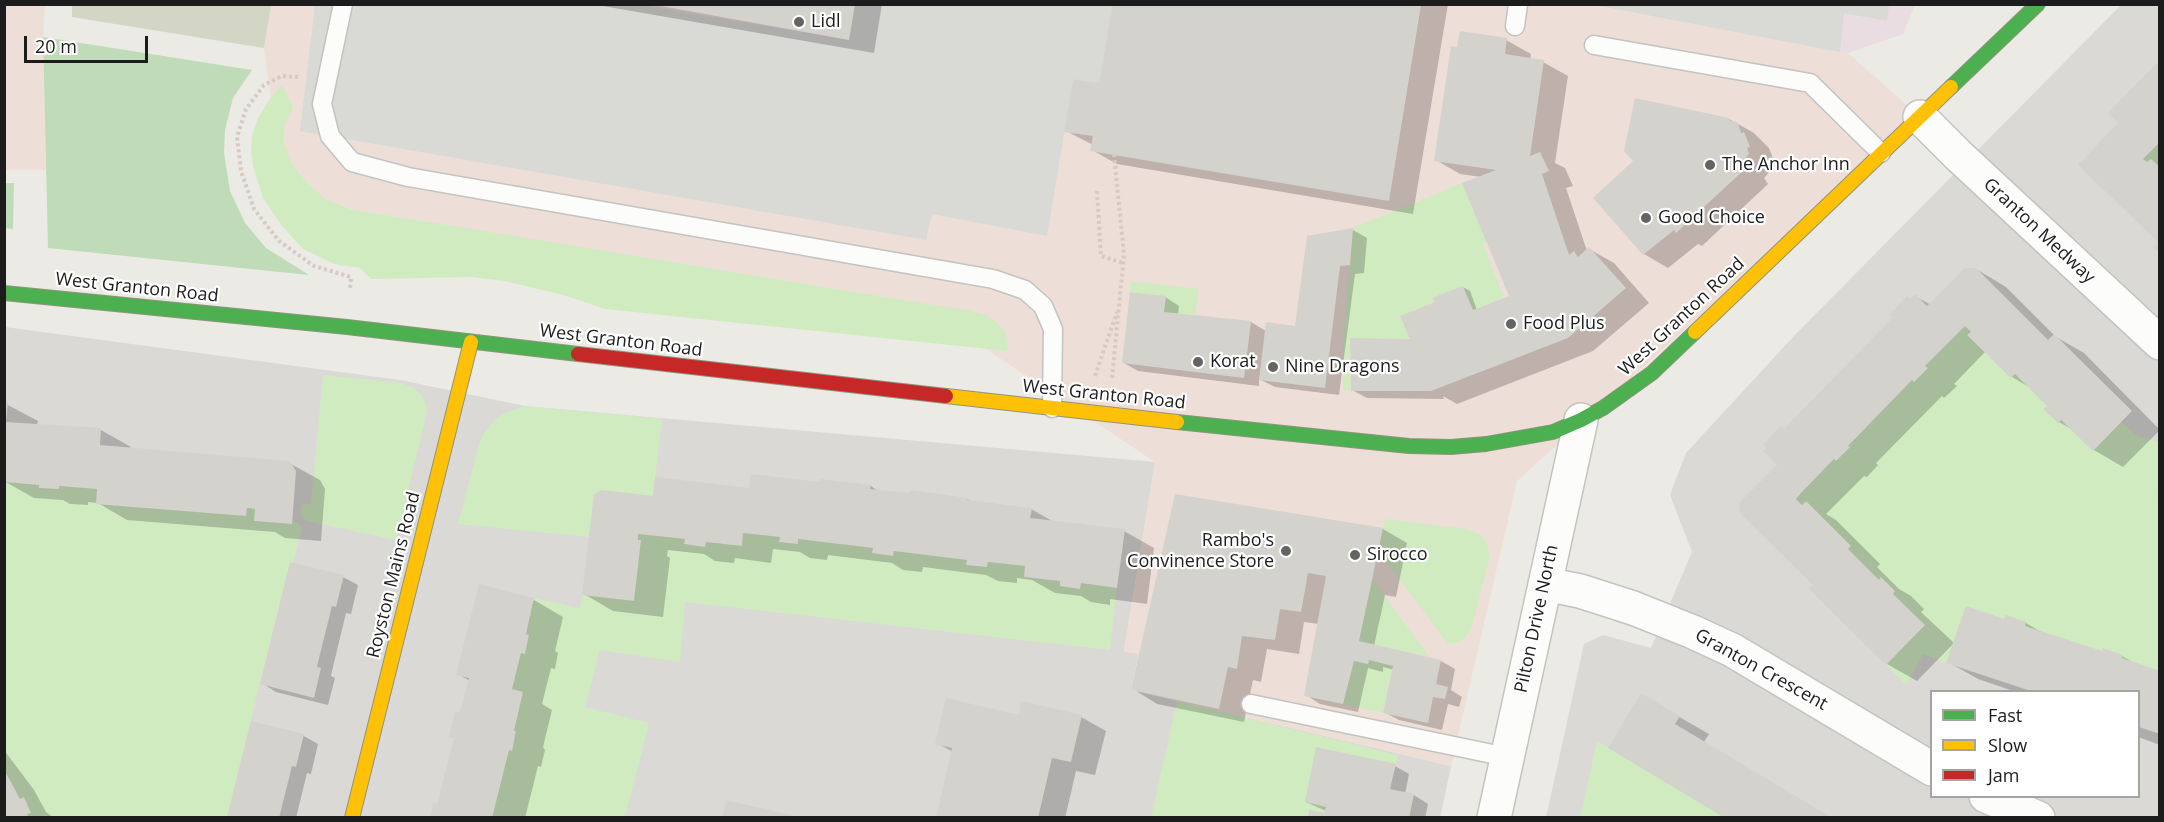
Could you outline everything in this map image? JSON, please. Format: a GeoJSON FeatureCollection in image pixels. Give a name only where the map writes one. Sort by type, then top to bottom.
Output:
{"type":"FeatureCollection","features":[{"type":"Feature","properties":{"kind":"street","name":"West Granton Road"},"geometry":{"type":"LineString","coordinates":[[4,293],[347,327],[1108,415],[1409,446],[1451,447],[1486,444],[1553,432],[1603,408],[1652,373],[2038,4]]}},
{"type":"Feature","properties":{"kind":"street","name":"Granton Medway"},"geometry":{"type":"LineString","coordinates":[[1920,117],[2160,343]]}},
{"type":"Feature","properties":{"kind":"street","name":"Royston Mains Road"},"geometry":{"type":"LineString","coordinates":[[352,818],[471,342]]}},
{"type":"Feature","properties":{"kind":"street","name":"Pilton Drive North"},"geometry":{"type":"LineString","coordinates":[[1494,818],[1581,420]]}},
{"type":"Feature","properties":{"kind":"street","name":"Granton Crescent"},"geometry":{"type":"LineString","coordinates":[[1545,584],[1580,591],[1633,608],[1732,650],[1930,768]]}},
{"type":"Feature","properties":{"kind":"street"},"geometry":{"type":"LineString","coordinates":[[1990,798],[2032,817]]}},
{"type":"Feature","properties":{"kind":"lane"},"geometry":{"type":"LineString","coordinates":[[343,4],[322,104],[330,136],[352,162],[408,177],[993,279],[1026,290],[1043,306],[1053,329],[1052,408]]}},
{"type":"Feature","properties":{"kind":"lane"},"geometry":{"type":"LineString","coordinates":[[1515,26],[1518,4]]}},
{"type":"Feature","properties":{"kind":"lane"},"geometry":{"type":"LineString","coordinates":[[1594,45],[1810,82],[1881,153]]}},
{"type":"Feature","properties":{"kind":"lane"},"geometry":{"type":"LineString","coordinates":[[1251,704],[1507,757]]}},
{"type":"Feature","properties":{"kind":"path"},"geometry":{"type":"LineString","coordinates":[[328,80],[282,76],[264,85],[246,109],[237,137],[240,171],[254,209],[279,241],[314,266],[351,277],[347,327]]}},
{"type":"Feature","properties":{"kind":"path"},"geometry":{"type":"LineString","coordinates":[[1108,415],[1124,255],[1114,155]]}},
{"type":"Feature","properties":{"kind":"path"},"geometry":{"type":"LineString","coordinates":[[1097,191],[1101,256],[1123,262]]}},
{"type":"Feature","properties":{"kind":"path"},"geometry":{"type":"LineString","coordinates":[[1084,411],[1119,304]]}},
{"type":"Feature","properties":{"kind":"shaded area"},"geometry":{"type":"Polygon","coordinates":[[[72,4],[271,5],[264,48],[72,17],[72,4]]]}},
{"type":"Feature","properties":{"kind":"shaded area"},"geometry":{"type":"Polygon","coordinates":[[[271,4],[1595,4],[1848,53],[1920,117],[1517,481],[1451,766],[1131,690],[1139,654],[1124,652],[1155,462],[953,327],[344,232],[281,176],[264,48],[271,4]]]}},
{"type":"Feature","properties":{"kind":"shaded area"},"geometry":{"type":"Polygon","coordinates":[[[5,5],[45,5],[43,37],[46,170],[5,170],[5,5]]]}},
{"type":"Feature","properties":{"kind":"shaded area"},"geometry":{"type":"Polygon","coordinates":[[[315,5],[643,5],[849,40],[855,5],[1112,5],[1099,83],[1073,79],[1047,236],[932,214],[926,240],[300,131],[315,5]]]}},
{"type":"Feature","properties":{"kind":"shaded area"},"geometry":{"type":"Polygon","coordinates":[[[1595,5],[1915,5],[1903,34],[1848,53],[1595,5]]]}},
{"type":"Feature","properties":{"kind":"shaded area"},"geometry":{"type":"Polygon","coordinates":[[[1595,5],[1889,5],[1887,21],[1844,13],[1840,52],[1595,5]]]}},
{"type":"Feature","properties":{"kind":"shaded area"},"geometry":{"type":"Polygon","coordinates":[[[2121,5],[2159,5],[2159,817],[1546,818],[1584,644],[1603,635],[1651,648],[1692,552],[1670,495],[1686,453],[1793,337],[2121,5]]]}},
{"type":"Feature","properties":{"kind":"shaded area"},"geometry":{"type":"Polygon","coordinates":[[[5,327],[400,380],[525,406],[1155,462],[1124,651],[1139,653],[1131,690],[1451,766],[1440,818],[5,818],[5,327]]]}},
{"type":"Feature","properties":{"kind":"green space"},"geometry":{"type":"Polygon","coordinates":[[[43,37],[252,70],[233,98],[225,130],[224,153],[230,191],[245,223],[266,248],[309,275],[48,248],[43,37]]]}},
{"type":"Feature","properties":{"kind":"green space"},"geometry":{"type":"Polygon","coordinates":[[[282,85],[293,107],[285,125],[283,139],[291,162],[306,182],[324,198],[349,209],[971,311],[986,315],[1006,332],[1008,351],[605,309],[567,296],[505,281],[471,277],[371,279],[360,268],[334,264],[303,249],[282,226],[263,198],[253,166],[252,135],[258,118],[282,85]]]}},
{"type":"Feature","properties":{"kind":"green space"},"geometry":{"type":"Polygon","coordinates":[[[2159,142],[2159,167],[2151,159],[2147,162],[2143,159],[2159,142]]]}},
{"type":"Feature","properties":{"kind":"green space"},"geometry":{"type":"Polygon","coordinates":[[[5,183],[14,183],[13,229],[5,228],[5,183]]]}},
{"type":"Feature","properties":{"kind":"green space"},"geometry":{"type":"Polygon","coordinates":[[[1462,183],[1487,241],[1483,244],[1504,297],[1473,310],[1463,286],[1433,298],[1435,302],[1400,316],[1410,339],[1350,338],[1351,391],[1343,390],[1343,347],[1353,228],[1462,183]]]}},
{"type":"Feature","properties":{"kind":"green space"},"geometry":{"type":"Polygon","coordinates":[[[1131,281],[1199,289],[1195,315],[1164,312],[1165,296],[1130,292],[1131,281]]]}},
{"type":"Feature","properties":{"kind":"green space"},"geometry":{"type":"Polygon","coordinates":[[[1965,326],[1971,332],[1968,335],[2011,378],[2015,374],[2047,406],[2044,409],[2058,423],[2061,420],[2093,451],[2121,422],[2139,437],[2159,442],[2159,485],[2156,501],[2160,503],[2159,671],[2122,658],[2103,648],[2102,651],[2025,626],[2026,622],[2006,615],[2004,619],[1966,606],[1946,663],[1923,654],[1906,685],[1886,665],[1925,625],[1893,594],[1895,591],[1882,578],[1879,580],[1848,549],[1851,546],[1806,501],[1802,505],[1796,499],[1834,459],[1836,461],[1912,380],[1928,368],[1925,366],[1965,326]]]}},
{"type":"Feature","properties":{"kind":"green space"},"geometry":{"type":"Polygon","coordinates":[[[323,375],[401,383],[414,388],[423,397],[427,409],[424,425],[396,540],[306,521],[300,512],[302,504],[311,504],[323,375]]]}},
{"type":"Feature","properties":{"kind":"green space"},"geometry":{"type":"Polygon","coordinates":[[[525,406],[662,419],[653,496],[601,490],[594,495],[589,537],[458,524],[484,433],[504,413],[525,406]]]}},
{"type":"Feature","properties":{"kind":"green space"},"geometry":{"type":"Polygon","coordinates":[[[4,482],[39,485],[39,488],[58,489],[59,486],[97,489],[246,516],[247,508],[255,509],[254,521],[291,524],[298,522],[302,529],[293,563],[286,578],[227,817],[29,817],[27,814],[31,812],[25,798],[20,799],[5,771],[4,482]]]}},
{"type":"Feature","properties":{"kind":"green space"},"geometry":{"type":"Polygon","coordinates":[[[1385,519],[1466,529],[1479,534],[1486,541],[1490,556],[1471,630],[1460,642],[1448,644],[1378,551],[1385,519]]]}},
{"type":"Feature","properties":{"kind":"green space"},"geometry":{"type":"Polygon","coordinates":[[[743,533],[780,537],[779,541],[798,544],[798,539],[873,548],[872,553],[893,556],[894,551],[967,560],[967,565],[987,567],[988,562],[1025,566],[1024,577],[1060,581],[1060,586],[1081,583],[1117,588],[1110,650],[685,602],[680,662],[600,650],[585,707],[649,723],[625,817],[492,818],[509,750],[512,750],[516,732],[514,731],[523,692],[512,689],[521,653],[525,653],[529,635],[526,634],[534,598],[580,608],[582,595],[634,601],[641,540],[638,540],[638,534],[685,539],[685,544],[705,547],[706,542],[742,546],[743,533]]]}},
{"type":"Feature","properties":{"kind":"green space"},"geometry":{"type":"Polygon","coordinates":[[[1372,579],[1430,657],[1359,641],[1372,579]]]}},
{"type":"Feature","properties":{"kind":"green space"},"geometry":{"type":"Polygon","coordinates":[[[1369,660],[1393,666],[1383,713],[1343,704],[1354,661],[1368,664],[1369,660]]]}},
{"type":"Feature","properties":{"kind":"green space"},"geometry":{"type":"Polygon","coordinates":[[[1177,701],[1398,755],[1396,764],[1317,748],[1305,802],[1326,807],[1324,813],[1310,810],[1308,818],[1151,818],[1177,701]]]}},
{"type":"Feature","properties":{"kind":"green space"},"geometry":{"type":"Polygon","coordinates":[[[1597,741],[1725,817],[1580,818],[1597,741]]]}},
{"type":"Feature","properties":{"kind":"building","name":"Lidl"},"geometry":{"type":"Polygon","coordinates":[[[650,4],[855,4],[849,40],[650,4]]]}},
{"type":"Feature","properties":{"kind":"building"},"geometry":{"type":"Polygon","coordinates":[[[1112,5],[1421,5],[1389,201],[1090,151],[1093,136],[1064,132],[1073,79],[1099,83],[1112,5]]]}},
{"type":"Feature","properties":{"kind":"building"},"geometry":{"type":"Polygon","coordinates":[[[1460,31],[1507,38],[1505,54],[1544,60],[1530,156],[1540,152],[1549,171],[1542,174],[1569,255],[1574,251],[1578,257],[1589,247],[1626,288],[1568,338],[1431,391],[1351,391],[1350,338],[1410,339],[1400,316],[1435,302],[1432,298],[1463,286],[1473,310],[1509,296],[1462,183],[1496,170],[1434,161],[1451,46],[1457,47],[1460,31]]]}},
{"type":"Feature","properties":{"kind":"building"},"geometry":{"type":"Polygon","coordinates":[[[2160,60],[2160,142],[2143,159],[2147,162],[2151,159],[2160,167],[2160,254],[2153,247],[2158,242],[2078,165],[2118,123],[2108,113],[2160,60]]]}},
{"type":"Feature","properties":{"kind":"building"},"geometry":{"type":"Polygon","coordinates":[[[1635,98],[1729,118],[1738,123],[1750,147],[1747,148],[1749,154],[1740,164],[1745,169],[1676,233],[1674,230],[1643,255],[1593,198],[1633,161],[1624,151],[1635,98]]]}},
{"type":"Feature","properties":{"kind":"building"},"geometry":{"type":"Polygon","coordinates":[[[1353,228],[1350,265],[1340,266],[1325,388],[1259,380],[1266,322],[1295,326],[1307,236],[1353,228]]]}},
{"type":"Feature","properties":{"kind":"building"},"geometry":{"type":"Polygon","coordinates":[[[1965,268],[1976,268],[2048,340],[2054,334],[2132,411],[2093,451],[2061,420],[2058,423],[2043,409],[2047,406],[2015,374],[2011,378],[1967,335],[1971,332],[1965,326],[1925,366],[1928,368],[1914,382],[1912,380],[1848,446],[1850,447],[1836,461],[1834,459],[1803,491],[1796,499],[1802,505],[1806,501],[1851,546],[1848,549],[1879,580],[1881,577],[1895,591],[1893,594],[1925,625],[1886,665],[1809,589],[1813,585],[1740,513],[1739,503],[1777,465],[1763,451],[1766,448],[1763,445],[1781,426],[1784,429],[1892,318],[1889,315],[1907,296],[1910,299],[1915,294],[1927,306],[1965,268]]]}},
{"type":"Feature","properties":{"kind":"building"},"geometry":{"type":"Polygon","coordinates":[[[1130,292],[1166,296],[1164,312],[1251,321],[1244,378],[1122,363],[1130,292]]]}},
{"type":"Feature","properties":{"kind":"building"},"geometry":{"type":"Polygon","coordinates":[[[4,402],[8,402],[6,422],[101,428],[100,445],[290,461],[296,471],[292,524],[254,521],[255,509],[247,508],[246,516],[96,504],[97,489],[59,486],[59,489],[39,488],[39,485],[4,482],[4,402]]]}},
{"type":"Feature","properties":{"kind":"building"},"geometry":{"type":"Polygon","coordinates":[[[751,474],[819,482],[820,479],[871,485],[870,489],[910,493],[911,490],[968,498],[967,500],[1032,508],[1030,518],[1125,529],[1117,588],[1081,583],[1080,589],[1060,586],[1060,581],[1024,577],[1025,566],[988,562],[987,567],[966,565],[967,560],[894,551],[893,556],[872,553],[873,548],[798,539],[798,544],[779,542],[780,537],[743,533],[742,546],[706,542],[705,547],[684,544],[685,539],[638,534],[638,540],[641,540],[634,601],[582,595],[594,495],[601,490],[653,496],[655,477],[749,488],[751,474]]]}},
{"type":"Feature","properties":{"kind":"building"},"geometry":{"type":"Polygon","coordinates":[[[1175,494],[1383,528],[1359,641],[1441,660],[1436,684],[1448,687],[1445,699],[1433,697],[1428,723],[1383,713],[1393,666],[1369,660],[1368,664],[1354,661],[1343,704],[1304,696],[1326,576],[1308,573],[1301,612],[1280,609],[1275,640],[1242,636],[1237,669],[1228,667],[1219,709],[1131,690],[1175,494]]]}},
{"type":"Feature","properties":{"kind":"building"},"geometry":{"type":"Polygon","coordinates":[[[290,562],[344,575],[336,607],[332,606],[319,658],[317,667],[321,668],[314,698],[260,684],[290,562]]]}},
{"type":"Feature","properties":{"kind":"building"},"geometry":{"type":"Polygon","coordinates":[[[479,584],[534,598],[526,634],[529,635],[525,654],[521,653],[512,689],[523,692],[512,751],[509,750],[492,818],[430,818],[433,803],[437,804],[454,738],[449,737],[455,712],[460,712],[469,678],[456,675],[479,584]]]}},
{"type":"Feature","properties":{"kind":"building"},"geometry":{"type":"Polygon","coordinates":[[[1966,606],[2004,619],[2006,615],[2026,622],[2025,626],[2102,651],[2103,648],[2123,655],[2122,658],[2160,671],[2160,734],[2140,727],[2140,690],[2028,690],[1946,663],[1966,606]]]}},
{"type":"Feature","properties":{"kind":"building"},"geometry":{"type":"Polygon","coordinates":[[[1641,693],[1680,716],[1675,724],[1832,818],[1725,818],[1608,748],[1641,693]]]}},
{"type":"Feature","properties":{"kind":"building"},"geometry":{"type":"Polygon","coordinates":[[[946,698],[1019,715],[1021,701],[1082,715],[1071,762],[1052,758],[1038,818],[936,818],[952,748],[935,744],[946,698]]]}},
{"type":"Feature","properties":{"kind":"building"},"geometry":{"type":"Polygon","coordinates":[[[251,721],[304,734],[296,767],[292,766],[279,818],[227,818],[251,721]]]}},
{"type":"Feature","properties":{"kind":"building"},"geometry":{"type":"Polygon","coordinates":[[[1316,747],[1396,764],[1390,789],[1414,794],[1409,818],[1308,818],[1309,810],[1324,813],[1326,807],[1305,802],[1316,747]]]}},
{"type":"Feature","properties":{"kind":"building"},"geometry":{"type":"Polygon","coordinates":[[[5,771],[20,799],[24,797],[31,813],[27,814],[29,818],[5,818],[5,771]]]}},
{"type":"Feature","properties":{"kind":"building"},"geometry":{"type":"Polygon","coordinates":[[[726,800],[800,817],[800,818],[722,818],[726,800]]]}},
{"type":"Feature","properties":{"kind":"traffic: fast"},"geometry":{"type":"LineString","coordinates":[[1951,87],[2038,4]]}},
{"type":"Feature","properties":{"kind":"traffic: fast"},"geometry":{"type":"LineString","coordinates":[[4,293],[347,327],[578,354]]}},
{"type":"Feature","properties":{"kind":"traffic: fast"},"geometry":{"type":"LineString","coordinates":[[1177,422],[1409,446],[1451,447],[1486,444],[1553,432],[1581,420],[1603,408],[1652,373],[1695,332]]}},
{"type":"Feature","properties":{"kind":"traffic: slow"},"geometry":{"type":"LineString","coordinates":[[1695,332],[1951,87]]}},
{"type":"Feature","properties":{"kind":"traffic: slow"},"geometry":{"type":"LineString","coordinates":[[352,818],[471,342]]}},
{"type":"Feature","properties":{"kind":"traffic: slow"},"geometry":{"type":"LineString","coordinates":[[946,396],[1177,422]]}},
{"type":"Feature","properties":{"kind":"traffic: jam"},"geometry":{"type":"LineString","coordinates":[[578,354],[946,396]]}},
{"type":"Feature","properties":{"kind":"place","name":"Lidl"},"geometry":{"type":"Point","coordinates":[799,22]}},
{"type":"Feature","properties":{"kind":"place","name":"The Anchor Inn"},"geometry":{"type":"Point","coordinates":[1710,165]}},
{"type":"Feature","properties":{"kind":"place","name":"Good Choice"},"geometry":{"type":"Point","coordinates":[1646,218]}},
{"type":"Feature","properties":{"kind":"place","name":"Food Plus"},"geometry":{"type":"Point","coordinates":[1511,324]}},
{"type":"Feature","properties":{"kind":"place","name":"Korat"},"geometry":{"type":"Point","coordinates":[1198,362]}},
{"type":"Feature","properties":{"kind":"place","name":"Nine Dragons"},"geometry":{"type":"Point","coordinates":[1273,367]}},
{"type":"Feature","properties":{"kind":"place","name":"Rambo's Convinence Store"},"geometry":{"type":"Point","coordinates":[1286,551]}},
{"type":"Feature","properties":{"kind":"place","name":"Sirocco"},"geometry":{"type":"Point","coordinates":[1355,555]}}]}
